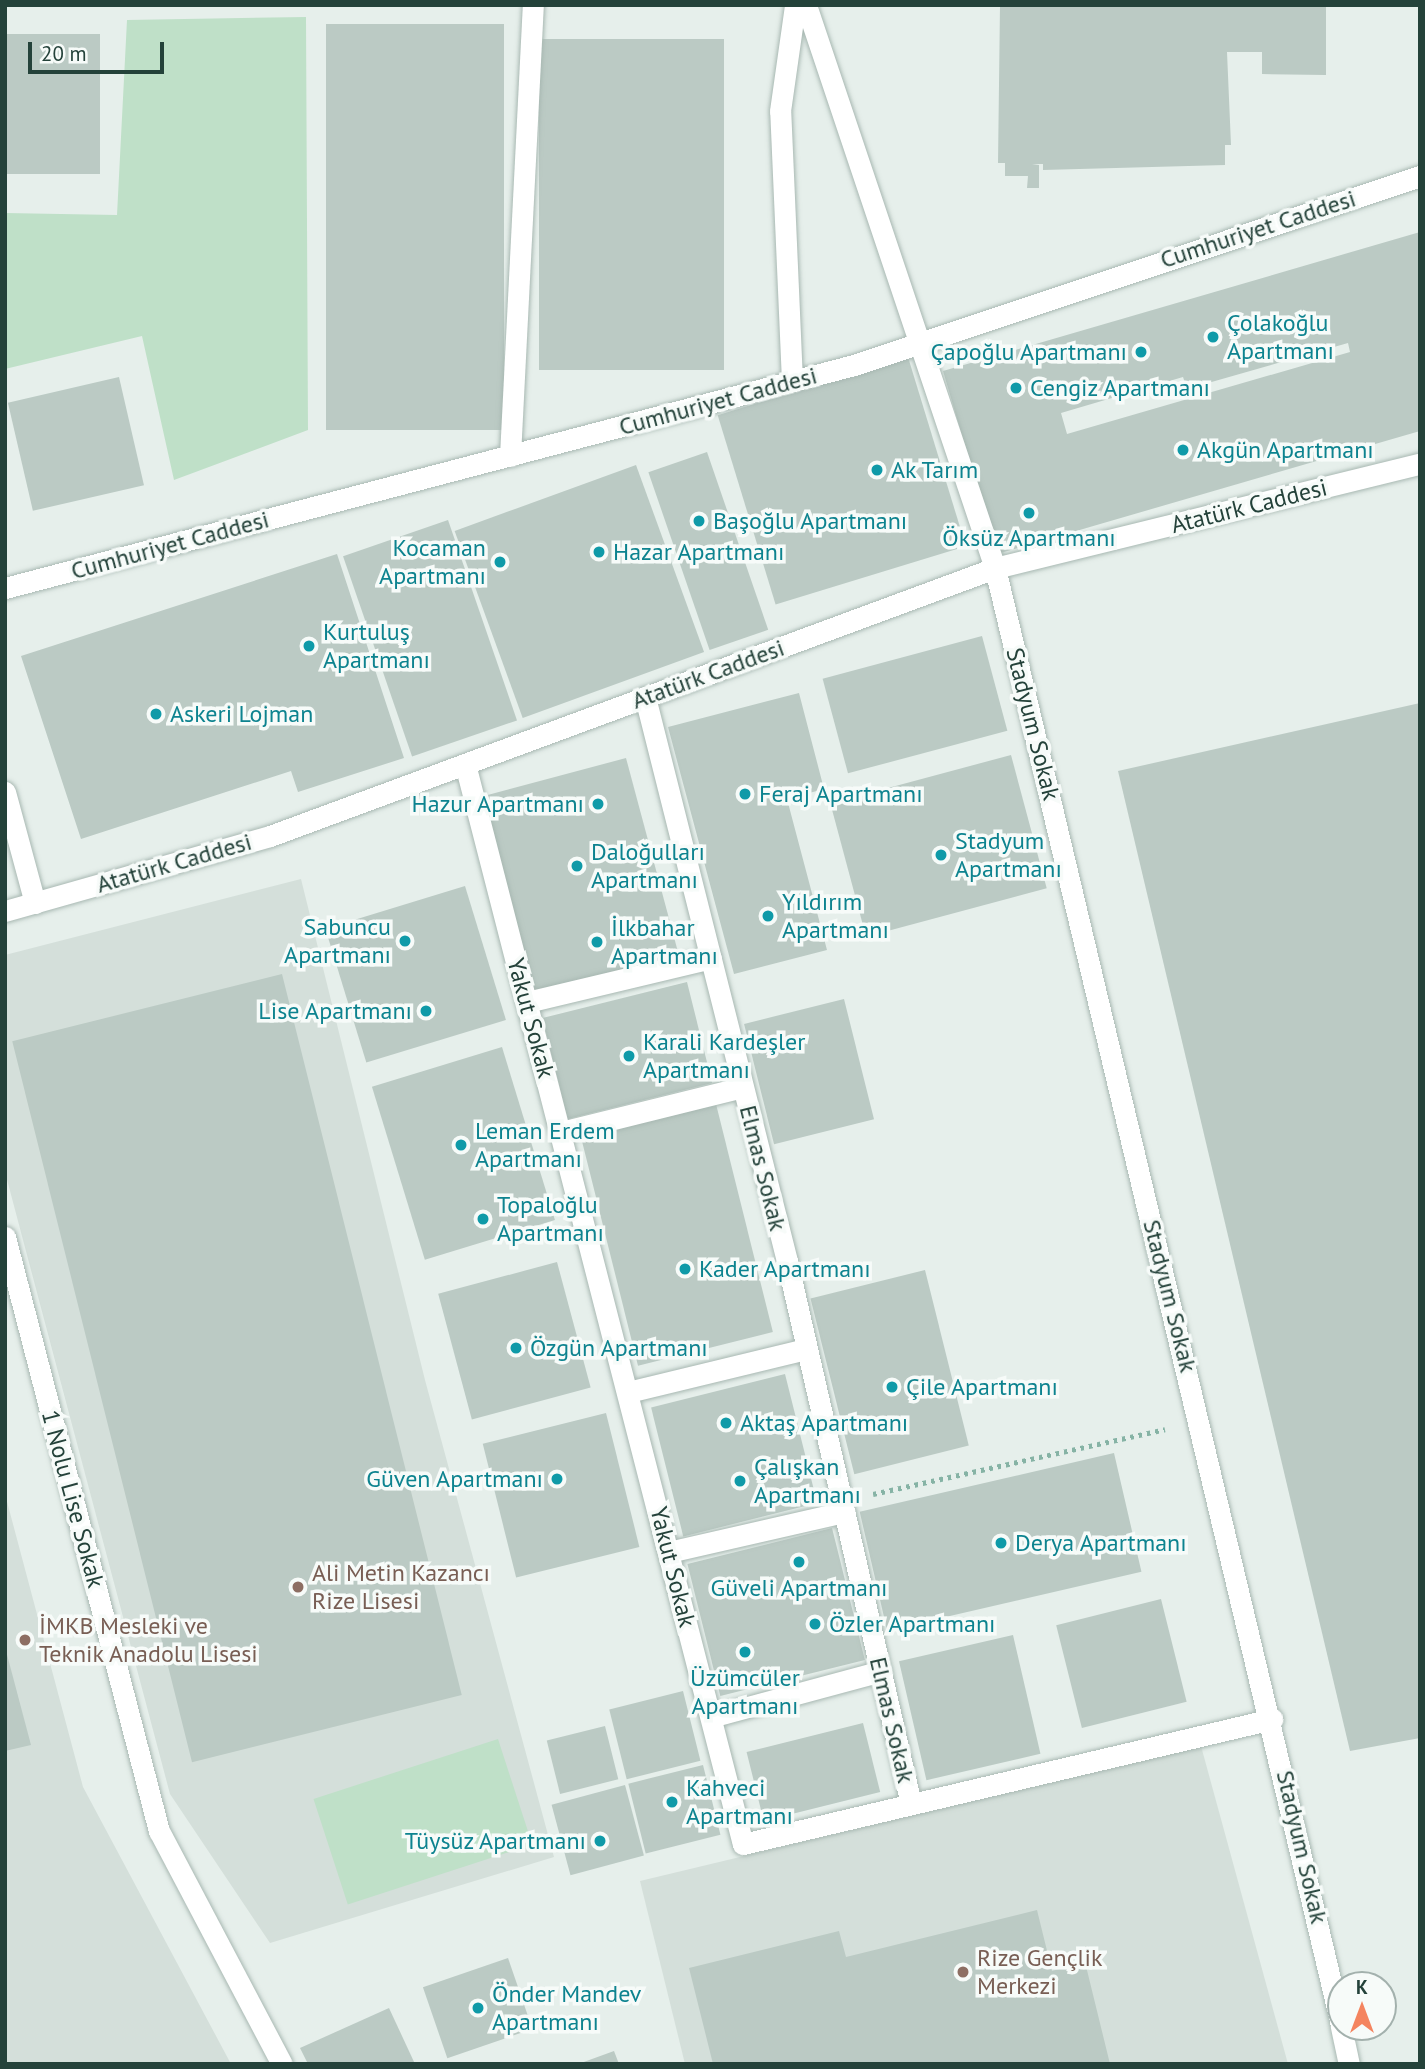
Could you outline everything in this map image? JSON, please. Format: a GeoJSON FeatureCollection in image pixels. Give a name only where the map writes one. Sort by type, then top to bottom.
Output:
{"type":"FeatureCollection","features":[{"type":"Feature","properties":{"kind":"street"},"geometry":{"type":"LineString","coordinates":[[510,456],[533,5]]}},
{"type":"Feature","properties":{"kind":"street"},"geometry":{"type":"LineString","coordinates":[[792,381],[780,111],[795,5]]}},
{"type":"Feature","properties":{"kind":"street","name":"Stadyum Sokak"},"geometry":{"type":"LineString","coordinates":[[806,5],[995,568],[1272,1719],[1329,1971]]}},
{"type":"Feature","properties":{"kind":"street","name":"Cumhuriyet Caddesi"},"geometry":{"type":"LineString","coordinates":[[5,588],[792,381],[919,343],[1420,176]]}},
{"type":"Feature","properties":{"kind":"street","name":"Atatürk Caddesi"},"geometry":{"type":"LineString","coordinates":[[5,911],[270,836],[995,568],[1420,464]]}},
{"type":"Feature","properties":{"kind":"street","name":"Elmas Sokak"},"geometry":{"type":"LineString","coordinates":[[645,697],[806,1349],[911,1804]]}},
{"type":"Feature","properties":{"kind":"street","name":"Yakut Sokak"},"geometry":{"type":"LineString","coordinates":[[465,764],[743,1844],[1272,1719]]}},
{"type":"Feature","properties":{"kind":"street"},"geometry":{"type":"LineString","coordinates":[[5,792],[35,903]]}},
{"type":"Feature","properties":{"kind":"street"},"geometry":{"type":"LineString","coordinates":[[527,1002],[710,958]]}},
{"type":"Feature","properties":{"kind":"street"},"geometry":{"type":"LineString","coordinates":[[561,1132],[743,1087]]}},
{"type":"Feature","properties":{"kind":"street","name":"1 Nolu Lise Sokak"},"geometry":{"type":"LineString","coordinates":[[5,1237],[159,1831],[282,2064]]}},
{"type":"Feature","properties":{"kind":"street"},"geometry":{"type":"LineString","coordinates":[[628,1392],[806,1349]]}},
{"type":"Feature","properties":{"kind":"street"},"geometry":{"type":"LineString","coordinates":[[669,1552],[843,1506]]}},
{"type":"Feature","properties":{"kind":"street"},"geometry":{"type":"LineString","coordinates":[[710,1717],[881,1671]]}},
{"type":"Feature","properties":{"kind":"street","name":"Stadyum Sokak"},"geometry":{"type":"LineString","coordinates":[[1344,2041],[1349,2064]]}},
{"type":"Feature","properties":{"kind":"path"},"geometry":{"type":"LineString","coordinates":[[843,1506],[1200,1421]]}},
{"type":"Feature","properties":{"kind":"shaded area","name":"Ali Metin Kazancı Rize Lisesi"},"geometry":{"type":"Polygon","coordinates":[[[301,879],[425,1380],[554,1857],[270,1943],[170,1794],[5,1172],[5,955],[301,879]]]}},
{"type":"Feature","properties":{"kind":"shaded area","name":"İMKB Mesleki ve Teknik Anadolu Lisesi"},"geometry":{"type":"Polygon","coordinates":[[[5,1494],[83,1787],[231,2064],[5,2064],[5,1494]]]}},
{"type":"Feature","properties":{"kind":"shaded area","name":"Rize Gençlik Merkezi"},"geometry":{"type":"Polygon","coordinates":[[[1201,1746],[1288,2064],[685,2064],[640,1881],[1201,1746]]]}},
{"type":"Feature","properties":{"kind":"green space"},"geometry":{"type":"Polygon","coordinates":[[[306,17],[308,430],[174,480],[142,336],[5,369],[5,213],[117,215],[127,20],[306,17]]]}},
{"type":"Feature","properties":{"kind":"green space"},"geometry":{"type":"Polygon","coordinates":[[[498,1739],[532,1845],[348,1905],[313,1799],[498,1739]]]}},
{"type":"Feature","properties":{"kind":"building"},"geometry":{"type":"Polygon","coordinates":[[[1000,5],[1326,5],[1326,75],[1262,74],[1262,52],[1227,52],[1231,145],[1225,145],[1225,165],[1043,170],[1043,164],[1032,164],[1039,165],[1039,188],[1027,188],[1028,176],[1005,176],[1005,163],[998,163],[1000,5]]]}},
{"type":"Feature","properties":{"kind":"building"},"geometry":{"type":"Polygon","coordinates":[[[326,24],[504,24],[504,430],[326,430],[326,24]]]}},
{"type":"Feature","properties":{"kind":"building"},"geometry":{"type":"Polygon","coordinates":[[[5,34],[100,34],[100,174],[5,174],[5,34]]]}},
{"type":"Feature","properties":{"kind":"building"},"geometry":{"type":"Polygon","coordinates":[[[539,39],[724,39],[724,370],[539,370],[539,39]]]}},
{"type":"Feature","properties":{"kind":"building"},"geometry":{"type":"Polygon","coordinates":[[[1420,232],[1420,431],[997,554],[943,371],[1420,232]],[[1348,343],[1187,389],[1183,377],[1061,413],[1067,434],[1350,352],[1348,343]]]}},
{"type":"Feature","properties":{"kind":"building","name":"Ak Tarım"},"geometry":{"type":"Polygon","coordinates":[[[908,357],[966,546],[776,605],[718,415],[908,357]]]}},
{"type":"Feature","properties":{"kind":"building"},"geometry":{"type":"Polygon","coordinates":[[[119,377],[144,485],[33,511],[8,403],[119,377]]]}},
{"type":"Feature","properties":{"kind":"building","name":"Başoğlu Apartmanı"},"geometry":{"type":"Polygon","coordinates":[[[707,452],[768,630],[710,650],[648,472],[707,452]]]}},
{"type":"Feature","properties":{"kind":"building","name":"Hazar Apartmanı"},"geometry":{"type":"Polygon","coordinates":[[[636,465],[704,652],[523,718],[455,531],[636,465]]]}},
{"type":"Feature","properties":{"kind":"building","name":"Kurtuluş Apartmanı"},"geometry":{"type":"Polygon","coordinates":[[[448,520],[517,720],[412,757],[343,556],[448,520]]]}},
{"type":"Feature","properties":{"kind":"building","name":"Askeri Lojman"},"geometry":{"type":"Polygon","coordinates":[[[337,554],[404,758],[298,792],[291,771],[81,839],[21,656],[337,554]]]}},
{"type":"Feature","properties":{"kind":"building"},"geometry":{"type":"Polygon","coordinates":[[[982,636],[1007,731],[848,773],[823,679],[982,636]]]}},
{"type":"Feature","properties":{"kind":"building","name":"Feraj Apartmanı"},"geometry":{"type":"Polygon","coordinates":[[[799,693],[824,789],[787,799],[827,950],[734,974],[668,727],[799,693]]]}},
{"type":"Feature","properties":{"kind":"building"},"geometry":{"type":"Polygon","coordinates":[[[1420,703],[1420,1738],[1350,1751],[1118,771],[1420,703]]]}},
{"type":"Feature","properties":{"kind":"building","name":"Stadyum Apartmanı"},"geometry":{"type":"Polygon","coordinates":[[[1011,755],[1047,888],[866,937],[830,803],[1011,755]]]}},
{"type":"Feature","properties":{"kind":"building"},"geometry":{"type":"Polygon","coordinates":[[[626,758],[679,956],[534,995],[481,797],[626,758]]]}},
{"type":"Feature","properties":{"kind":"building"},"geometry":{"type":"Polygon","coordinates":[[[465,886],[506,1020],[366,1063],[325,929],[465,886]]]}},
{"type":"Feature","properties":{"kind":"building"},"geometry":{"type":"Polygon","coordinates":[[[282,974],[462,1695],[192,1762],[12,1041],[282,974]]]}},
{"type":"Feature","properties":{"kind":"building","name":"Karali Kardeşler Apartmanı"},"geometry":{"type":"Polygon","coordinates":[[[687,982],[712,1083],[568,1119],[542,1018],[687,982]]]}},
{"type":"Feature","properties":{"kind":"building"},"geometry":{"type":"Polygon","coordinates":[[[844,999],[874,1119],[774,1144],[744,1024],[844,999]]]}},
{"type":"Feature","properties":{"kind":"building","name":"Leman Erdem Apartmanı"},"geometry":{"type":"Polygon","coordinates":[[[502,1047],[555,1220],[425,1260],[372,1087],[502,1047]]]}},
{"type":"Feature","properties":{"kind":"building","name":"Kader Apartmanı"},"geometry":{"type":"Polygon","coordinates":[[[716,1104],[773,1332],[638,1366],[581,1138],[716,1104]]]}},
{"type":"Feature","properties":{"kind":"building","name":"Özgün Apartmanı"},"geometry":{"type":"Polygon","coordinates":[[[557,1262],[591,1388],[472,1419],[438,1294],[557,1262]]]}},
{"type":"Feature","properties":{"kind":"building","name":"Çile Apartmanı"},"geometry":{"type":"Polygon","coordinates":[[[925,1270],[969,1446],[854,1474],[811,1299],[925,1270]]]}},
{"type":"Feature","properties":{"kind":"building"},"geometry":{"type":"Polygon","coordinates":[[[785,1374],[817,1503],[683,1536],[651,1407],[785,1374]]]}},
{"type":"Feature","properties":{"kind":"building","name":"Güven Apartmanı"},"geometry":{"type":"Polygon","coordinates":[[[606,1413],[639,1547],[516,1578],[483,1444],[606,1413]]]}},
{"type":"Feature","properties":{"kind":"building","name":"Derya Apartmanı"},"geometry":{"type":"Polygon","coordinates":[[[1114,1453],[1141,1572],[887,1631],[860,1512],[1114,1453]]]}},
{"type":"Feature","properties":{"kind":"building"},"geometry":{"type":"Polygon","coordinates":[[[832,1528],[865,1660],[720,1696],[687,1564],[832,1528]]]}},
{"type":"Feature","properties":{"kind":"building"},"geometry":{"type":"Polygon","coordinates":[[[1161,1599],[1187,1702],[1082,1728],[1056,1625],[1161,1599]]]}},
{"type":"Feature","properties":{"kind":"building"},"geometry":{"type":"Polygon","coordinates":[[[1013,1635],[1040,1754],[926,1780],[899,1661],[1013,1635]]]}},
{"type":"Feature","properties":{"kind":"building"},"geometry":{"type":"Polygon","coordinates":[[[5,1647],[31,1745],[5,1751],[5,1647]]]}},
{"type":"Feature","properties":{"kind":"building"},"geometry":{"type":"Polygon","coordinates":[[[683,1691],[700,1761],[627,1779],[609,1709],[683,1691]]]}},
{"type":"Feature","properties":{"kind":"building"},"geometry":{"type":"Polygon","coordinates":[[[863,1723],[880,1792],[764,1821],[747,1752],[863,1723]]]}},
{"type":"Feature","properties":{"kind":"building"},"geometry":{"type":"Polygon","coordinates":[[[605,1726],[618,1779],[560,1794],[547,1741],[605,1726]]]}},
{"type":"Feature","properties":{"kind":"building","name":"Kahveci Apartmanı"},"geometry":{"type":"Polygon","coordinates":[[[703,1765],[720,1835],[646,1853],[628,1784],[703,1765]]]}},
{"type":"Feature","properties":{"kind":"building","name":"Tüysüz Apartmanı"},"geometry":{"type":"Polygon","coordinates":[[[625,1785],[644,1856],[570,1875],[552,1805],[625,1785]]]}},
{"type":"Feature","properties":{"kind":"building"},"geometry":{"type":"Polygon","coordinates":[[[1037,1910],[1052,1971],[1085,1962],[1110,2064],[713,2064],[689,1968],[839,1931],[846,1957],[1037,1910]]]}},
{"type":"Feature","properties":{"kind":"building","name":"Önder Mandev Apartmanı"},"geometry":{"type":"Polygon","coordinates":[[[508,1958],[532,2029],[447,2058],[423,1987],[508,1958]]]}},
{"type":"Feature","properties":{"kind":"building"},"geometry":{"type":"Polygon","coordinates":[[[389,2008],[415,2064],[308,2064],[300,2048],[389,2008]]]}},
{"type":"Feature","properties":{"kind":"building"},"geometry":{"type":"Polygon","coordinates":[[[614,2051],[619,2064],[581,2064],[581,2063],[614,2051]]]}},
{"type":"Feature","properties":{"kind":"place","name":"Çolakoğlu Apartmanı"},"geometry":{"type":"Point","coordinates":[1213,337]}},
{"type":"Feature","properties":{"kind":"place","name":"Çapoğlu Apartmanı"},"geometry":{"type":"Point","coordinates":[1141,352]}},
{"type":"Feature","properties":{"kind":"place","name":"Cengiz Apartmanı"},"geometry":{"type":"Point","coordinates":[1016,388]}},
{"type":"Feature","properties":{"kind":"place","name":"Akgün Apartmanı"},"geometry":{"type":"Point","coordinates":[1183,450]}},
{"type":"Feature","properties":{"kind":"place","name":"Ak Tarım"},"geometry":{"type":"Point","coordinates":[877,470]}},
{"type":"Feature","properties":{"kind":"place","name":"Öksüz Apartmanı"},"geometry":{"type":"Point","coordinates":[1029,513]}},
{"type":"Feature","properties":{"kind":"place","name":"Başoğlu Apartmanı"},"geometry":{"type":"Point","coordinates":[699,521]}},
{"type":"Feature","properties":{"kind":"place","name":"Hazar Apartmanı"},"geometry":{"type":"Point","coordinates":[599,552]}},
{"type":"Feature","properties":{"kind":"place","name":"Kocaman Apartmanı"},"geometry":{"type":"Point","coordinates":[500,562]}},
{"type":"Feature","properties":{"kind":"place","name":"Kurtuluş Apartmanı"},"geometry":{"type":"Point","coordinates":[309,646]}},
{"type":"Feature","properties":{"kind":"place","name":"Askeri Lojman"},"geometry":{"type":"Point","coordinates":[156,714]}},
{"type":"Feature","properties":{"kind":"place","name":"Feraj Apartmanı"},"geometry":{"type":"Point","coordinates":[745,794]}},
{"type":"Feature","properties":{"kind":"place","name":"Hazur Apartmanı"},"geometry":{"type":"Point","coordinates":[598,804]}},
{"type":"Feature","properties":{"kind":"place","name":"Stadyum Apartmanı"},"geometry":{"type":"Point","coordinates":[941,855]}},
{"type":"Feature","properties":{"kind":"place","name":"Daloğulları Apartmanı"},"geometry":{"type":"Point","coordinates":[577,866]}},
{"type":"Feature","properties":{"kind":"place","name":"Yıldırım Apartmanı"},"geometry":{"type":"Point","coordinates":[768,916]}},
{"type":"Feature","properties":{"kind":"place","name":"Sabuncu Apartmanı"},"geometry":{"type":"Point","coordinates":[405,941]}},
{"type":"Feature","properties":{"kind":"place","name":"İlkbahar Apartmanı"},"geometry":{"type":"Point","coordinates":[597,942]}},
{"type":"Feature","properties":{"kind":"place","name":"Lise Apartmanı"},"geometry":{"type":"Point","coordinates":[426,1011]}},
{"type":"Feature","properties":{"kind":"place","name":"Karali Kardeşler Apartmanı"},"geometry":{"type":"Point","coordinates":[629,1056]}},
{"type":"Feature","properties":{"kind":"place","name":"Leman Erdem Apartmanı"},"geometry":{"type":"Point","coordinates":[461,1145]}},
{"type":"Feature","properties":{"kind":"place","name":"Topaloğlu Apartmanı"},"geometry":{"type":"Point","coordinates":[483,1219]}},
{"type":"Feature","properties":{"kind":"place","name":"Kader Apartmanı"},"geometry":{"type":"Point","coordinates":[685,1269]}},
{"type":"Feature","properties":{"kind":"place","name":"Özgün Apartmanı"},"geometry":{"type":"Point","coordinates":[516,1348]}},
{"type":"Feature","properties":{"kind":"place","name":"Çile Apartmanı"},"geometry":{"type":"Point","coordinates":[892,1387]}},
{"type":"Feature","properties":{"kind":"place","name":"Aktaş Apartmanı"},"geometry":{"type":"Point","coordinates":[726,1423]}},
{"type":"Feature","properties":{"kind":"place","name":"Güven Apartmanı"},"geometry":{"type":"Point","coordinates":[557,1479]}},
{"type":"Feature","properties":{"kind":"place","name":"Çalışkan Apartmanı"},"geometry":{"type":"Point","coordinates":[740,1481]}},
{"type":"Feature","properties":{"kind":"place","name":"Derya Apartmanı"},"geometry":{"type":"Point","coordinates":[1001,1543]}},
{"type":"Feature","properties":{"kind":"place","name":"Güveli Apartmanı"},"geometry":{"type":"Point","coordinates":[799,1562]}},
{"type":"Feature","properties":{"kind":"place","name":"Ali Metin Kazancı Rize Lisesi"},"geometry":{"type":"Point","coordinates":[298,1587]}},
{"type":"Feature","properties":{"kind":"place","name":"Özler Apartmanı"},"geometry":{"type":"Point","coordinates":[815,1624]}},
{"type":"Feature","properties":{"kind":"place","name":"İMKB Mesleki ve Teknik Anadolu Lisesi"},"geometry":{"type":"Point","coordinates":[25,1640]}},
{"type":"Feature","properties":{"kind":"place","name":"Üzümcüler Apartmanı"},"geometry":{"type":"Point","coordinates":[745,1652]}},
{"type":"Feature","properties":{"kind":"place","name":"Kahveci Apartmanı"},"geometry":{"type":"Point","coordinates":[672,1802]}},
{"type":"Feature","properties":{"kind":"place","name":"Tüysüz Apartmanı"},"geometry":{"type":"Point","coordinates":[600,1841]}},
{"type":"Feature","properties":{"kind":"place","name":"Rize Gençlik Merkezi"},"geometry":{"type":"Point","coordinates":[963,1972]}},
{"type":"Feature","properties":{"kind":"place","name":"Önder Mandev Apartmanı"},"geometry":{"type":"Point","coordinates":[478,2008]}}]}
